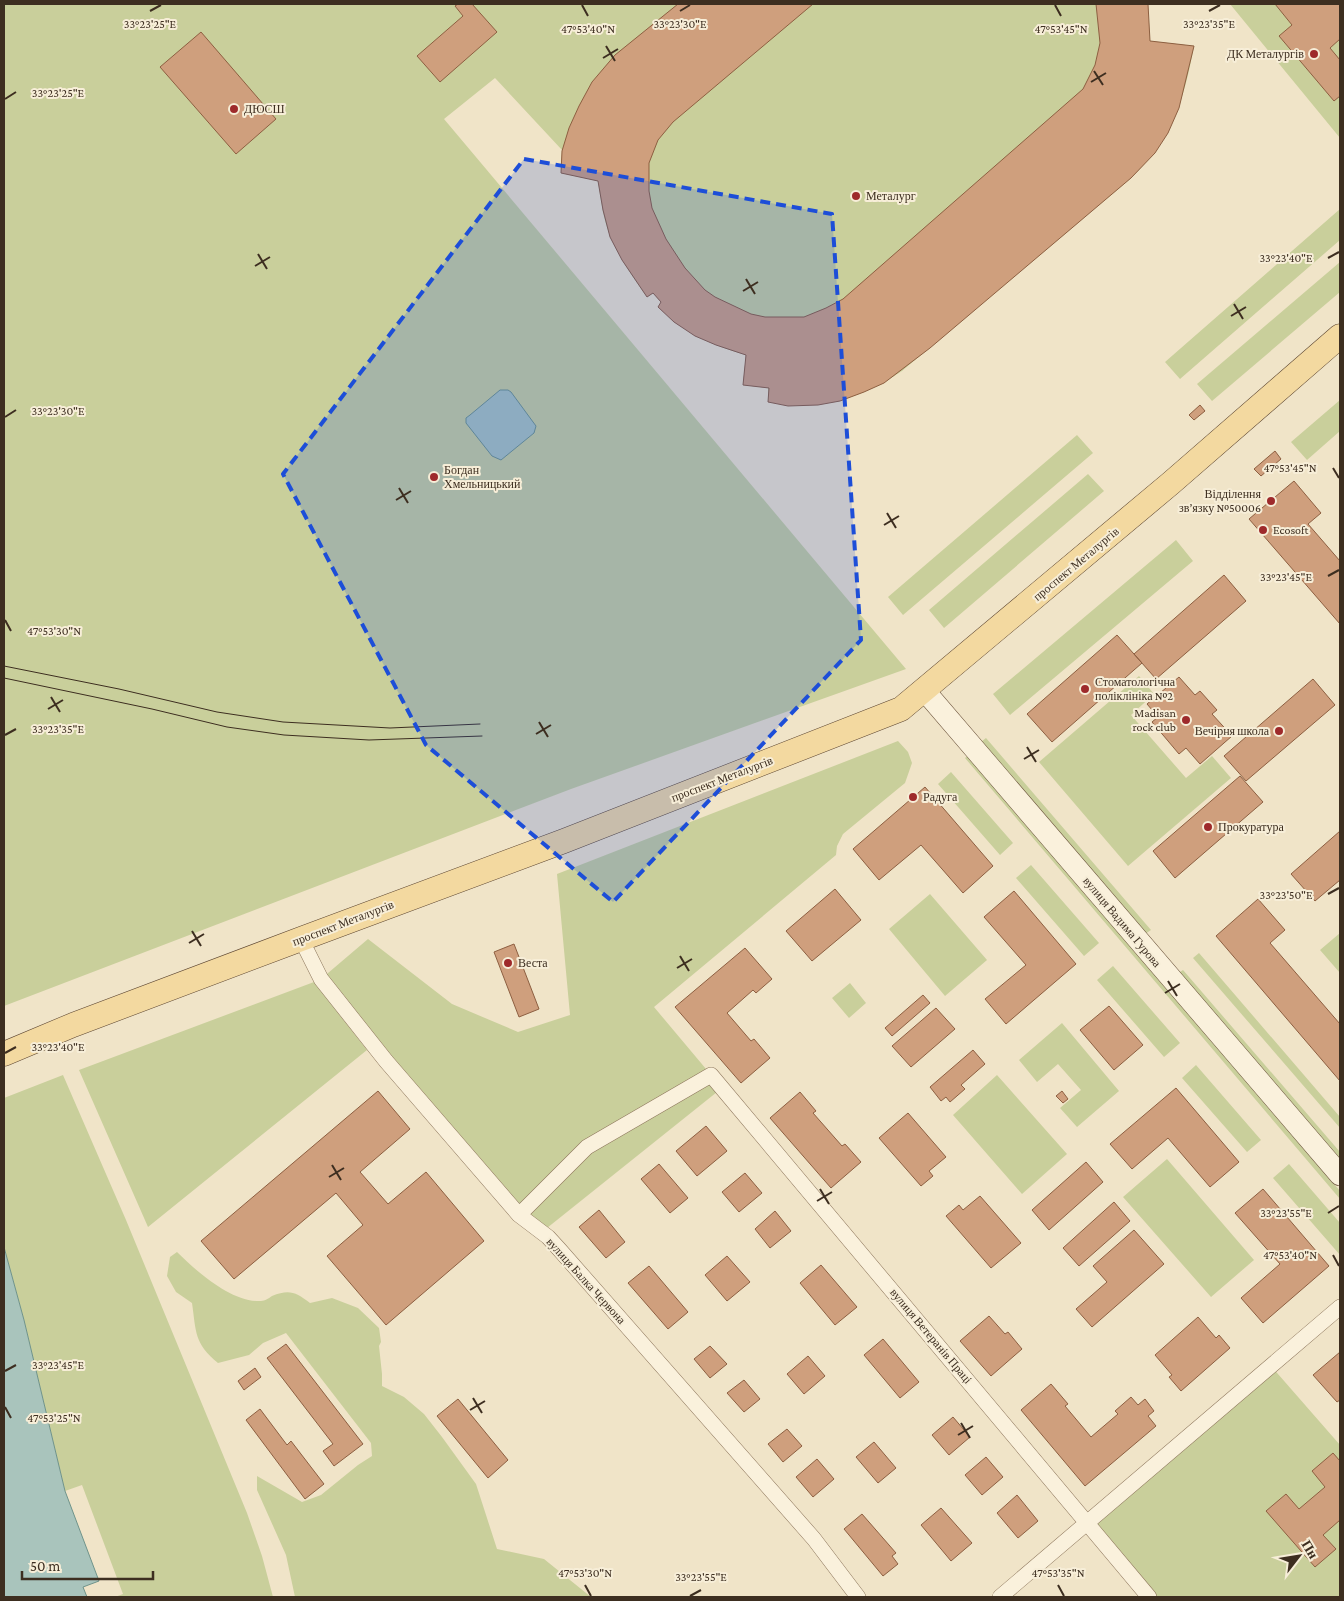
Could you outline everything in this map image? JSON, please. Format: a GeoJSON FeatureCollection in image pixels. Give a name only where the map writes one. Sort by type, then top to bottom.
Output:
{"type":"FeatureCollection","features":[{"type":"Feature","properties":{"kind":"main road","name":"проспект Металургів"},"geometry":{"type":"LineString","coordinates":[[4,1054],[58,1031],[564,841],[901,709],[1164,490],[1340,336]]}},
{"type":"Feature","properties":{"kind":"street","name":"вулиця Вадима Гурова"},"geometry":{"type":"LineString","coordinates":[[924,690],[1340,1175]]}},
{"type":"Feature","properties":{"kind":"street","name":"вулиця Балка Червона"},"geometry":{"type":"LineString","coordinates":[[301,939],[321,979],[386,1061],[519,1215],[559,1248],[814,1539],[858,1597]]}},
{"type":"Feature","properties":{"kind":"street","name":"вулиця Ветеранів Праці"},"geometry":{"type":"LineString","coordinates":[[519,1215],[587,1147],[711,1075],[1149,1597]]}},
{"type":"Feature","properties":{"kind":"street"},"geometry":{"type":"LineString","coordinates":[[1000,1597],[1340,1307]]}},
{"type":"Feature","properties":{"kind":"highlighted area"},"geometry":{"type":"Polygon","coordinates":[[[524,159],[832,214],[861,640],[613,902],[426,745],[283,474],[524,159]]]}},
{"type":"Feature","properties":{"kind":"green space"},"geometry":{"type":"Polygon","coordinates":[[[4,4],[1147,4],[1150,41],[1194,46],[1186,84],[1174,118],[1157,149],[1131,178],[902,371],[870,389],[821,404],[804,405],[768,402],[768,388],[743,385],[746,355],[699,337],[658,307],[661,302],[653,293],[647,297],[623,261],[608,231],[598,181],[561,173],[562,150],[495,78],[444,119],[906,669],[571,789],[4,1006],[4,4]]]}},
{"type":"Feature","properties":{"kind":"green space"},"geometry":{"type":"Polygon","coordinates":[[[1230,4],[1340,4],[1340,138],[1230,4]]]}},
{"type":"Feature","properties":{"kind":"green space"},"geometry":{"type":"Polygon","coordinates":[[[1340,209],[1340,240],[1180,379],[1165,362],[1340,209]]]}},
{"type":"Feature","properties":{"kind":"green space"},"geometry":{"type":"Polygon","coordinates":[[[1340,262],[1340,292],[1212,401],[1197,384],[1340,262]]]}},
{"type":"Feature","properties":{"kind":"green space"},"geometry":{"type":"Polygon","coordinates":[[[1340,400],[1340,431],[1307,460],[1291,442],[1340,400]]]}},
{"type":"Feature","properties":{"kind":"green space"},"geometry":{"type":"Polygon","coordinates":[[[1077,435],[1093,453],[903,615],[888,597],[1077,435]]]}},
{"type":"Feature","properties":{"kind":"green space"},"geometry":{"type":"Polygon","coordinates":[[[1088,474],[1104,491],[944,628],[929,610],[1088,474]]]}},
{"type":"Feature","properties":{"kind":"green space"},"geometry":{"type":"Polygon","coordinates":[[[1176,540],[1193,561],[1010,715],[993,694],[1176,540]]]}},
{"type":"Feature","properties":{"kind":"green space"},"geometry":{"type":"Polygon","coordinates":[[[1139,676],[1154,694],[1131,715],[1186,778],[1212,756],[1231,778],[1128,866],[1039,762],[1139,676]]]}},
{"type":"Feature","properties":{"kind":"green space"},"geometry":{"type":"Polygon","coordinates":[[[986,738],[1151,930],[1145,934],[981,742],[986,738]]]}},
{"type":"Feature","properties":{"kind":"green space"},"geometry":{"type":"Polygon","coordinates":[[[898,741],[908,752],[912,763],[905,783],[843,834],[837,846],[836,855],[654,1007],[722,1088],[542,1232],[321,979],[368,939],[452,1004],[518,1032],[570,1015],[557,874],[898,741]]]}},
{"type":"Feature","properties":{"kind":"green space"},"geometry":{"type":"Polygon","coordinates":[[[969,755],[1340,1191],[1340,1199],[965,758],[969,755]]]}},
{"type":"Feature","properties":{"kind":"green space"},"geometry":{"type":"Polygon","coordinates":[[[951,772],[1013,843],[1000,855],[938,784],[951,772]]]}},
{"type":"Feature","properties":{"kind":"green space"},"geometry":{"type":"Polygon","coordinates":[[[1031,865],[1099,943],[1084,956],[1016,878],[1031,865]]]}},
{"type":"Feature","properties":{"kind":"green space"},"geometry":{"type":"Polygon","coordinates":[[[930,894],[987,960],[945,996],[889,929],[930,894]]]}},
{"type":"Feature","properties":{"kind":"green space"},"geometry":{"type":"Polygon","coordinates":[[[1340,933],[1340,973],[1320,950],[1340,933]]]}},
{"type":"Feature","properties":{"kind":"green space"},"geometry":{"type":"Polygon","coordinates":[[[1199,953],[1340,1117],[1340,1128],[1193,958],[1199,953]]]}},
{"type":"Feature","properties":{"kind":"green space"},"geometry":{"type":"Polygon","coordinates":[[[1113,966],[1180,1043],[1164,1057],[1097,980],[1113,966]]]}},
{"type":"Feature","properties":{"kind":"green space"},"geometry":{"type":"Polygon","coordinates":[[[1183,970],[1340,1152],[1340,1163],[1177,974],[1183,970]]]}},
{"type":"Feature","properties":{"kind":"green space"},"geometry":{"type":"Polygon","coordinates":[[[314,982],[367,1050],[148,1227],[79,1070],[314,982]]]}},
{"type":"Feature","properties":{"kind":"green space"},"geometry":{"type":"Polygon","coordinates":[[[850,983],[866,1003],[849,1018],[832,998],[850,983]]]}},
{"type":"Feature","properties":{"kind":"green space"},"geometry":{"type":"Polygon","coordinates":[[[1062,1023],[1119,1091],[1077,1127],[1060,1108],[1081,1090],[1058,1064],[1037,1082],[1019,1060],[1062,1023]]]}},
{"type":"Feature","properties":{"kind":"green space"},"geometry":{"type":"Polygon","coordinates":[[[1196,1065],[1261,1140],[1247,1152],[1182,1078],[1196,1065]]]}},
{"type":"Feature","properties":{"kind":"green space"},"geometry":{"type":"Polygon","coordinates":[[[63,1075],[126,1220],[247,1513],[262,1556],[273,1597],[115,1597],[123,1594],[82,1485],[65,1491],[24,1320],[4,1247],[4,1098],[63,1075]]]}},
{"type":"Feature","properties":{"kind":"green space"},"geometry":{"type":"Polygon","coordinates":[[[997,1075],[1067,1154],[1022,1194],[953,1115],[997,1075]]]}},
{"type":"Feature","properties":{"kind":"green space"},"geometry":{"type":"Polygon","coordinates":[[[1167,1159],[1254,1260],[1211,1297],[1123,1197],[1167,1159]]]}},
{"type":"Feature","properties":{"kind":"green space"},"geometry":{"type":"Polygon","coordinates":[[[1289,1164],[1340,1223],[1340,1255],[1273,1178],[1289,1164]]]}},
{"type":"Feature","properties":{"kind":"green space"},"geometry":{"type":"Polygon","coordinates":[[[177,1252],[204,1276],[238,1297],[262,1301],[288,1292],[301,1296],[310,1303],[332,1298],[358,1308],[379,1328],[382,1386],[404,1397],[424,1414],[476,1484],[497,1549],[544,1559],[591,1597],[295,1597],[286,1555],[257,1490],[257,1476],[302,1502],[321,1495],[372,1456],[371,1443],[286,1333],[263,1343],[249,1355],[218,1363],[210,1356],[200,1343],[194,1322],[192,1303],[176,1292],[167,1276],[170,1257],[177,1252]]]}},
{"type":"Feature","properties":{"kind":"green space"},"geometry":{"type":"Polygon","coordinates":[[[1271,1366],[1340,1445],[1340,1597],[1149,1597],[1086,1524],[1271,1366]]]}},
{"type":"Feature","properties":{"kind":"water"},"geometry":{"type":"Polygon","coordinates":[[[500,390],[511,392],[536,426],[534,433],[501,460],[492,456],[466,423],[466,418],[500,390]]]}},
{"type":"Feature","properties":{"kind":"water"},"geometry":{"type":"Polygon","coordinates":[[[4,1247],[24,1320],[65,1491],[99,1581],[83,1587],[87,1597],[4,1597],[4,1247]]]}},
{"type":"Feature","properties":{"kind":"building"},"geometry":{"type":"Polygon","coordinates":[[[458,4],[472,4],[497,32],[440,82],[417,56],[463,16],[455,6],[458,4]]]}},
{"type":"Feature","properties":{"kind":"building"},"geometry":{"type":"Polygon","coordinates":[[[678,4],[813,4],[673,122],[658,140],[649,163],[649,191],[652,208],[666,239],[685,268],[705,290],[715,297],[751,314],[765,317],[804,317],[843,299],[1083,89],[1095,65],[1100,43],[1096,4],[1148,4],[1150,41],[1194,46],[1179,108],[1168,133],[1155,153],[1131,178],[930,348],[884,383],[840,401],[818,405],[788,406],[768,402],[769,388],[743,385],[746,355],[695,336],[674,322],[658,307],[661,302],[653,293],[647,297],[622,260],[610,237],[598,181],[561,173],[562,151],[569,128],[592,82],[615,55],[678,4]]]}},
{"type":"Feature","properties":{"kind":"building","name":"ДК Металургів"},"geometry":{"type":"Polygon","coordinates":[[[1275,4],[1340,4],[1340,39],[1330,48],[1340,60],[1340,96],[1334,101],[1279,36],[1292,25],[1275,4]]]}},
{"type":"Feature","properties":{"kind":"building"},"geometry":{"type":"Polygon","coordinates":[[[201,32],[276,119],[236,154],[160,67],[201,32]]]}},
{"type":"Feature","properties":{"kind":"building"},"geometry":{"type":"Polygon","coordinates":[[[1200,405],[1205,411],[1194,420],[1189,415],[1200,405]]]}},
{"type":"Feature","properties":{"kind":"building"},"geometry":{"type":"Polygon","coordinates":[[[1275,451],[1281,459],[1261,476],[1254,469],[1275,451]]]}},
{"type":"Feature","properties":{"kind":"building"},"geometry":{"type":"Polygon","coordinates":[[[1294,481],[1321,513],[1308,524],[1340,561],[1340,624],[1249,519],[1294,481]]]}},
{"type":"Feature","properties":{"kind":"building"},"geometry":{"type":"Polygon","coordinates":[[[1224,575],[1246,601],[1156,679],[1134,654],[1224,575]]]}},
{"type":"Feature","properties":{"kind":"building","name":"Стоматологічна поліклініка №2"},"geometry":{"type":"Polygon","coordinates":[[[1117,635],[1142,663],[1052,742],[1027,714],[1117,635]]]}},
{"type":"Feature","properties":{"kind":"building","name":"Madisan rock club"},"geometry":{"type":"Polygon","coordinates":[[[1179,677],[1195,695],[1200,691],[1217,710],[1212,714],[1232,736],[1200,764],[1186,748],[1179,754],[1152,722],[1158,717],[1147,704],[1179,677]]]}},
{"type":"Feature","properties":{"kind":"building","name":"Вечірня школа"},"geometry":{"type":"Polygon","coordinates":[[[1313,679],[1335,705],[1246,781],[1224,756],[1313,679]]]}},
{"type":"Feature","properties":{"kind":"building","name":"Прокуратура"},"geometry":{"type":"Polygon","coordinates":[[[1240,776],[1263,802],[1175,878],[1153,851],[1240,776]]]}},
{"type":"Feature","properties":{"kind":"building"},"geometry":{"type":"Polygon","coordinates":[[[925,787],[993,866],[963,893],[921,845],[879,880],[853,849],[925,787]]]}},
{"type":"Feature","properties":{"kind":"building"},"geometry":{"type":"Polygon","coordinates":[[[1340,831],[1340,880],[1315,901],[1291,874],[1340,831]]]}},
{"type":"Feature","properties":{"kind":"building"},"geometry":{"type":"Polygon","coordinates":[[[835,889],[861,920],[812,961],[786,931],[835,889]]]}},
{"type":"Feature","properties":{"kind":"building"},"geometry":{"type":"Polygon","coordinates":[[[1014,891],[1076,964],[1006,1024],[985,999],[1026,965],[984,917],[1014,891]]]}},
{"type":"Feature","properties":{"kind":"building"},"geometry":{"type":"Polygon","coordinates":[[[1258,899],[1285,930],[1270,943],[1340,1024],[1340,1081],[1216,936],[1258,899]]]}},
{"type":"Feature","properties":{"kind":"building"},"geometry":{"type":"Polygon","coordinates":[[[514,944],[539,1009],[519,1017],[494,952],[514,944]]]}},
{"type":"Feature","properties":{"kind":"building"},"geometry":{"type":"Polygon","coordinates":[[[745,948],[772,979],[756,993],[753,990],[727,1013],[751,1041],[754,1039],[770,1058],[741,1083],[675,1007],[745,948]]]}},
{"type":"Feature","properties":{"kind":"building"},"geometry":{"type":"Polygon","coordinates":[[[923,995],[930,1003],[892,1036],[885,1028],[923,995]]]}},
{"type":"Feature","properties":{"kind":"building"},"geometry":{"type":"Polygon","coordinates":[[[1109,1006],[1143,1045],[1114,1070],[1080,1030],[1109,1006]]]}},
{"type":"Feature","properties":{"kind":"building"},"geometry":{"type":"Polygon","coordinates":[[[936,1008],[955,1029],[911,1067],[892,1046],[936,1008]]]}},
{"type":"Feature","properties":{"kind":"building"},"geometry":{"type":"Polygon","coordinates":[[[973,1050],[985,1064],[961,1085],[965,1089],[950,1102],[946,1097],[941,1101],[930,1087],[973,1050]]]}},
{"type":"Feature","properties":{"kind":"building"},"geometry":{"type":"Polygon","coordinates":[[[1176,1088],[1239,1162],[1210,1187],[1168,1138],[1132,1169],[1110,1144],[1176,1088]]]}},
{"type":"Feature","properties":{"kind":"building"},"geometry":{"type":"Polygon","coordinates":[[[378,1091],[410,1129],[360,1172],[388,1204],[426,1172],[484,1241],[386,1325],[327,1256],[363,1225],[336,1193],[234,1279],[201,1241],[378,1091]]]}},
{"type":"Feature","properties":{"kind":"building"},"geometry":{"type":"Polygon","coordinates":[[[1062,1091],[1068,1099],[1063,1103],[1056,1096],[1062,1091]]]}},
{"type":"Feature","properties":{"kind":"building"},"geometry":{"type":"Polygon","coordinates":[[[800,1092],[816,1111],[813,1113],[842,1146],[845,1144],[861,1162],[831,1188],[770,1118],[800,1092]]]}},
{"type":"Feature","properties":{"kind":"building"},"geometry":{"type":"Polygon","coordinates":[[[908,1113],[946,1157],[929,1171],[933,1176],[921,1186],[879,1138],[908,1113]]]}},
{"type":"Feature","properties":{"kind":"building"},"geometry":{"type":"Polygon","coordinates":[[[706,1126],[727,1151],[697,1176],[676,1151],[706,1126]]]}},
{"type":"Feature","properties":{"kind":"building"},"geometry":{"type":"Polygon","coordinates":[[[1086,1162],[1103,1182],[1049,1230],[1032,1210],[1086,1162]]]}},
{"type":"Feature","properties":{"kind":"building"},"geometry":{"type":"Polygon","coordinates":[[[659,1164],[688,1198],[670,1213],[641,1179],[659,1164]]]}},
{"type":"Feature","properties":{"kind":"building"},"geometry":{"type":"Polygon","coordinates":[[[745,1173],[762,1193],[739,1212],[722,1192],[745,1173]]]}},
{"type":"Feature","properties":{"kind":"building"},"geometry":{"type":"Polygon","coordinates":[[[1263,1189],[1329,1266],[1263,1323],[1241,1298],[1280,1264],[1235,1213],[1263,1189]]]}},
{"type":"Feature","properties":{"kind":"building"},"geometry":{"type":"Polygon","coordinates":[[[980,1196],[1021,1243],[991,1268],[946,1216],[959,1205],[963,1210],[980,1196]]]}},
{"type":"Feature","properties":{"kind":"building"},"geometry":{"type":"Polygon","coordinates":[[[1114,1202],[1130,1221],[1079,1266],[1063,1248],[1114,1202]]]}},
{"type":"Feature","properties":{"kind":"building"},"geometry":{"type":"Polygon","coordinates":[[[599,1210],[625,1242],[606,1258],[579,1227],[599,1210]]]}},
{"type":"Feature","properties":{"kind":"building"},"geometry":{"type":"Polygon","coordinates":[[[775,1211],[791,1231],[770,1248],[755,1229],[775,1211]]]}},
{"type":"Feature","properties":{"kind":"building"},"geometry":{"type":"Polygon","coordinates":[[[1134,1230],[1164,1264],[1092,1327],[1076,1309],[1107,1282],[1093,1266],[1134,1230]]]}},
{"type":"Feature","properties":{"kind":"building"},"geometry":{"type":"Polygon","coordinates":[[[727,1256],[750,1282],[727,1301],[705,1275],[727,1256]]]}},
{"type":"Feature","properties":{"kind":"building"},"geometry":{"type":"Polygon","coordinates":[[[821,1265],[857,1307],[835,1325],[800,1283],[821,1265]]]}},
{"type":"Feature","properties":{"kind":"building"},"geometry":{"type":"Polygon","coordinates":[[[649,1266],[688,1312],[668,1329],[628,1283],[649,1266]]]}},
{"type":"Feature","properties":{"kind":"building"},"geometry":{"type":"Polygon","coordinates":[[[989,1316],[1005,1334],[1008,1332],[1022,1349],[991,1376],[960,1341],[989,1316]]]}},
{"type":"Feature","properties":{"kind":"building"},"geometry":{"type":"Polygon","coordinates":[[[1198,1317],[1216,1338],[1219,1335],[1230,1348],[1181,1391],[1169,1377],[1172,1375],[1155,1355],[1198,1317]]]}},
{"type":"Feature","properties":{"kind":"building"},"geometry":{"type":"Polygon","coordinates":[[[883,1339],[919,1382],[900,1398],[864,1355],[883,1339]]]}},
{"type":"Feature","properties":{"kind":"building"},"geometry":{"type":"Polygon","coordinates":[[[286,1344],[363,1444],[334,1466],[323,1451],[333,1444],[267,1358],[286,1344]]]}},
{"type":"Feature","properties":{"kind":"building"},"geometry":{"type":"Polygon","coordinates":[[[710,1346],[727,1364],[710,1378],[694,1359],[710,1346]]]}},
{"type":"Feature","properties":{"kind":"building"},"geometry":{"type":"Polygon","coordinates":[[[1340,1352],[1340,1400],[1337,1402],[1313,1375],[1340,1352]]]}},
{"type":"Feature","properties":{"kind":"building"},"geometry":{"type":"Polygon","coordinates":[[[808,1356],[825,1376],[804,1394],[787,1374],[808,1356]]]}},
{"type":"Feature","properties":{"kind":"building"},"geometry":{"type":"Polygon","coordinates":[[[255,1368],[261,1377],[244,1390],[238,1381],[255,1368]]]}},
{"type":"Feature","properties":{"kind":"building"},"geometry":{"type":"Polygon","coordinates":[[[744,1380],[760,1399],[744,1412],[727,1393],[744,1380]]]}},
{"type":"Feature","properties":{"kind":"building"},"geometry":{"type":"Polygon","coordinates":[[[1051,1384],[1068,1404],[1065,1406],[1091,1437],[1118,1414],[1115,1411],[1131,1397],[1138,1405],[1145,1399],[1154,1411],[1148,1416],[1156,1426],[1085,1486],[1021,1410],[1051,1384]]]}},
{"type":"Feature","properties":{"kind":"building"},"geometry":{"type":"Polygon","coordinates":[[[458,1399],[508,1460],[488,1478],[437,1416],[458,1399]]]}},
{"type":"Feature","properties":{"kind":"building"},"geometry":{"type":"Polygon","coordinates":[[[260,1409],[287,1445],[291,1441],[324,1484],[305,1499],[246,1420],[260,1409]]]}},
{"type":"Feature","properties":{"kind":"building"},"geometry":{"type":"Polygon","coordinates":[[[953,1417],[970,1437],[949,1455],[932,1435],[953,1417]]]}},
{"type":"Feature","properties":{"kind":"building"},"geometry":{"type":"Polygon","coordinates":[[[787,1429],[802,1446],[783,1462],[768,1444],[787,1429]]]}},
{"type":"Feature","properties":{"kind":"building"},"geometry":{"type":"Polygon","coordinates":[[[874,1442],[896,1468],[878,1483],[856,1457],[874,1442]]]}},
{"type":"Feature","properties":{"kind":"building"},"geometry":{"type":"Polygon","coordinates":[[[1333,1453],[1340,1461],[1340,1520],[1323,1535],[1336,1549],[1315,1567],[1266,1511],[1286,1494],[1299,1509],[1325,1487],[1312,1471],[1333,1453]]]}},
{"type":"Feature","properties":{"kind":"building"},"geometry":{"type":"Polygon","coordinates":[[[986,1457],[1003,1477],[982,1495],[965,1475],[986,1457]]]}},
{"type":"Feature","properties":{"kind":"building"},"geometry":{"type":"Polygon","coordinates":[[[817,1459],[834,1479],[813,1497],[796,1477],[817,1459]]]}},
{"type":"Feature","properties":{"kind":"building"},"geometry":{"type":"Polygon","coordinates":[[[1017,1495],[1038,1521],[1018,1538],[997,1513],[1017,1495]]]}},
{"type":"Feature","properties":{"kind":"building"},"geometry":{"type":"Polygon","coordinates":[[[941,1508],[972,1543],[951,1561],[921,1525],[941,1508]]]}},
{"type":"Feature","properties":{"kind":"building"},"geometry":{"type":"Polygon","coordinates":[[[862,1514],[896,1553],[892,1556],[898,1564],[883,1576],[844,1529],[862,1514]]]}},
{"type":"Feature","properties":{"kind":"tram line"},"geometry":{"type":"LineString","coordinates":[[4,666],[119,689],[217,712],[283,722],[390,728],[480,724]]}},
{"type":"Feature","properties":{"kind":"tram line"},"geometry":{"type":"LineString","coordinates":[[4,678],[227,727],[284,735],[369,740],[482,736]]}},
{"type":"Feature","properties":{"kind":"place","name":"ДК Металургів"},"geometry":{"type":"Point","coordinates":[1314,54]}},
{"type":"Feature","properties":{"kind":"place","name":"ДЮСШ"},"geometry":{"type":"Point","coordinates":[234,109]}},
{"type":"Feature","properties":{"kind":"place","name":"Металург"},"geometry":{"type":"Point","coordinates":[856,196]}},
{"type":"Feature","properties":{"kind":"place","name":"Богдан Хмельницький"},"geometry":{"type":"Point","coordinates":[434,477]}},
{"type":"Feature","properties":{"kind":"place","name":"Відділення зв’язку №50006"},"geometry":{"type":"Point","coordinates":[1271,501]}},
{"type":"Feature","properties":{"kind":"place","name":"Ecosoft"},"geometry":{"type":"Point","coordinates":[1263,530]}},
{"type":"Feature","properties":{"kind":"place","name":"Стоматологічна поліклініка №2"},"geometry":{"type":"Point","coordinates":[1085,689]}},
{"type":"Feature","properties":{"kind":"place","name":"Madisan rock club"},"geometry":{"type":"Point","coordinates":[1186,720]}},
{"type":"Feature","properties":{"kind":"place","name":"Вечірня школа"},"geometry":{"type":"Point","coordinates":[1279,731]}},
{"type":"Feature","properties":{"kind":"place","name":"Радуга"},"geometry":{"type":"Point","coordinates":[913,797]}},
{"type":"Feature","properties":{"kind":"place","name":"Прокуратура"},"geometry":{"type":"Point","coordinates":[1208,827]}},
{"type":"Feature","properties":{"kind":"place","name":"Веста"},"geometry":{"type":"Point","coordinates":[508,963]}}]}
